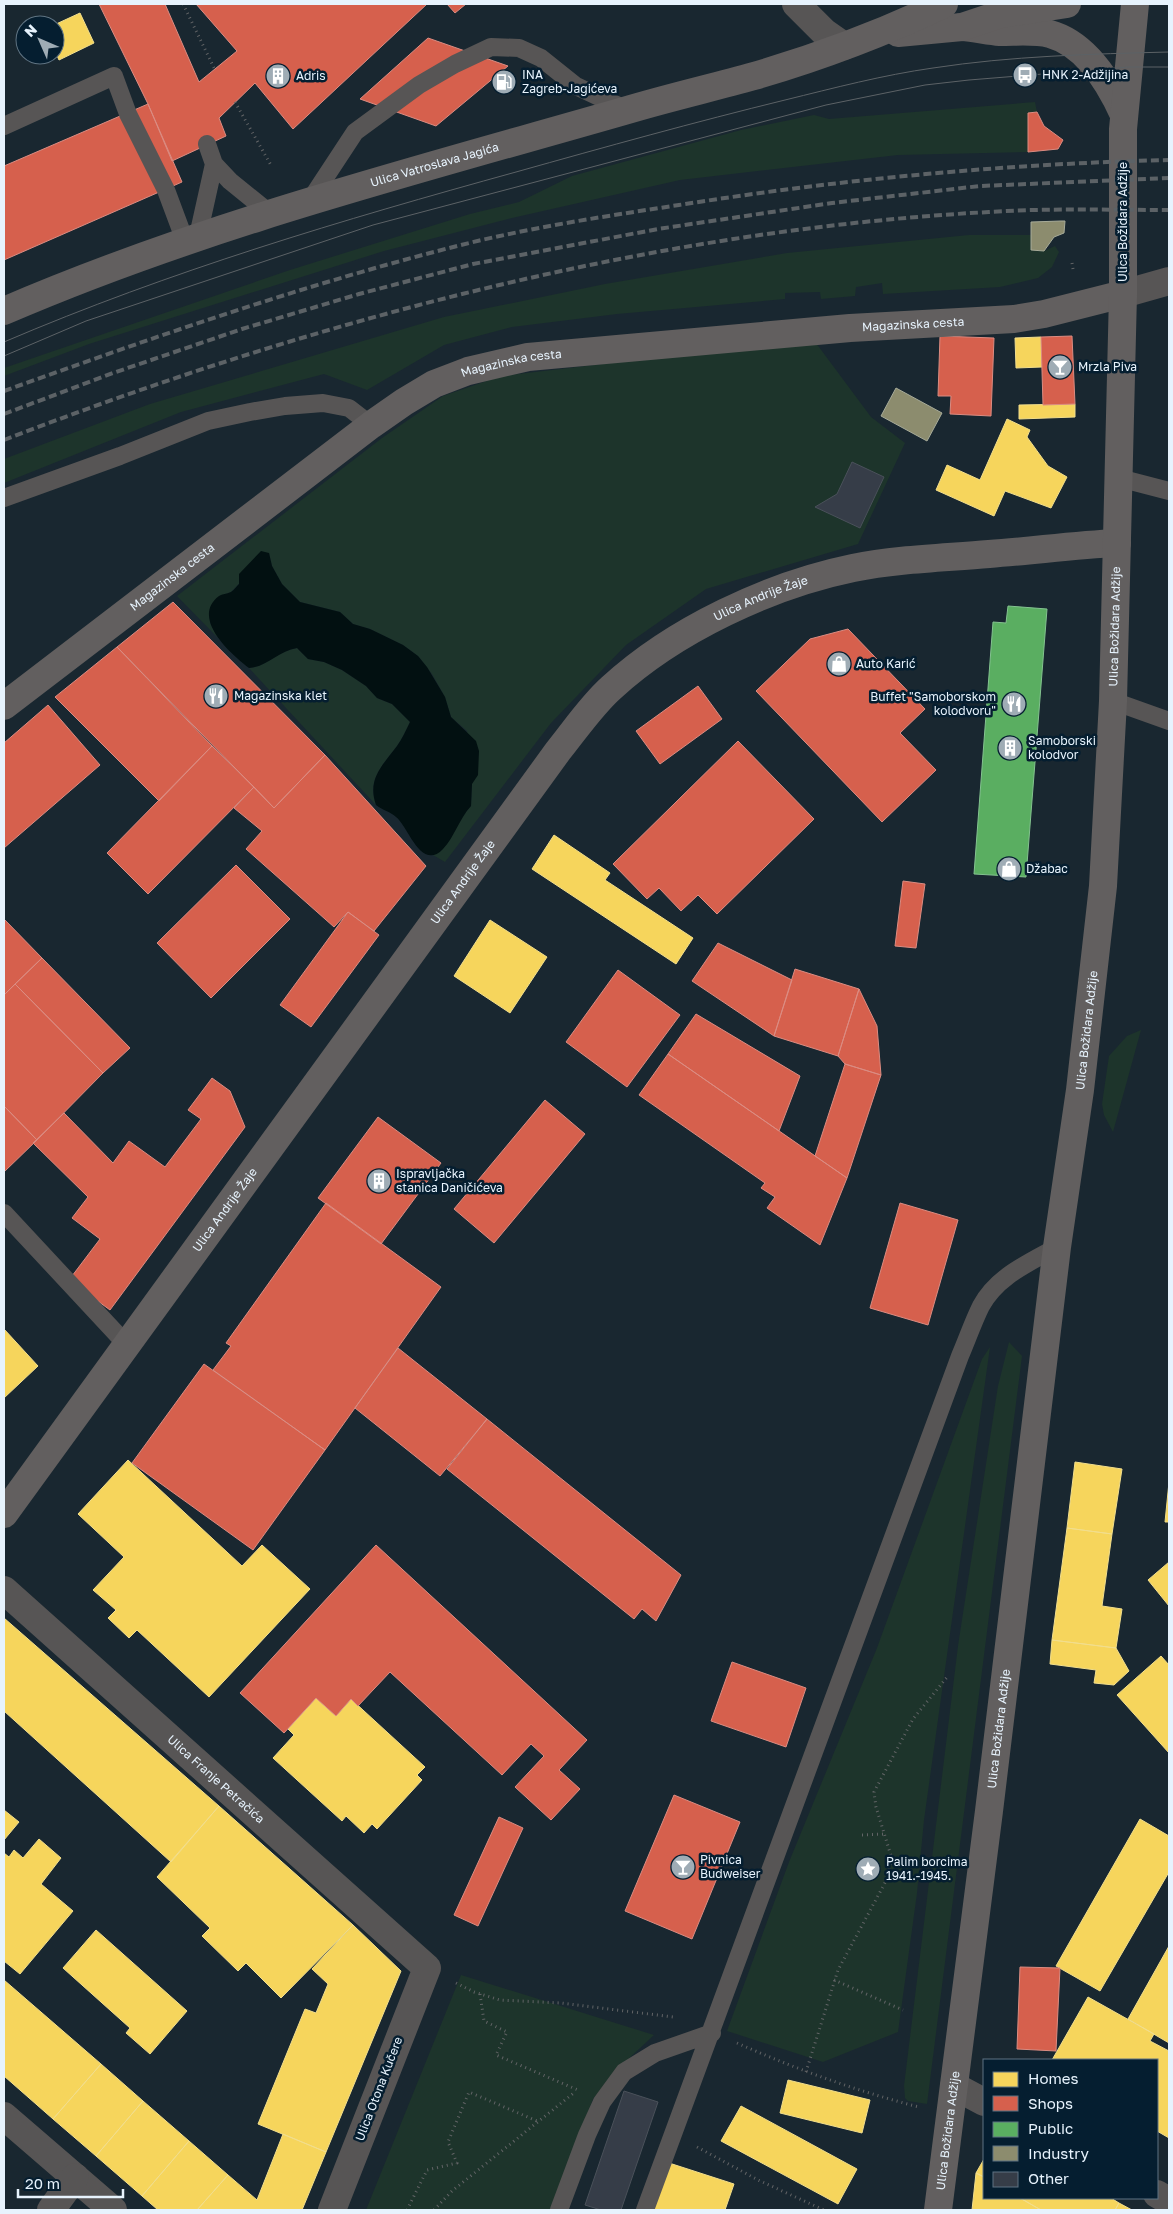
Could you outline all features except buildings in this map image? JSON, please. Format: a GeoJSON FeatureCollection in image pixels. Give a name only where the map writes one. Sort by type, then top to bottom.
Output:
{"type":"FeatureCollection","features":[{"type":"Feature","properties":{"kind":"street"},"geometry":{"type":"LineString","coordinates":[[796,4],[824,32],[844,46]]}},
{"type":"Feature","properties":{"kind":"street"},"geometry":{"type":"LineString","coordinates":[[871,36],[944,4]]}},
{"type":"Feature","properties":{"kind":"street"},"geometry":{"type":"LineString","coordinates":[[871,36],[962,27],[1002,14],[1067,4]]}},
{"type":"Feature","properties":{"kind":"street","name":"Ulica Božidara Adžije"},"geometry":{"type":"LineString","coordinates":[[938,2210],[1057,1247],[1080,1090],[1103,886],[1113,701],[1123,294],[1124,115],[1136,4]]}},
{"type":"Feature","properties":{"kind":"street"},"geometry":{"type":"LineString","coordinates":[[962,27],[998,32],[1040,33],[1062,39],[1084,55],[1097,70],[1124,115]]}},
{"type":"Feature","properties":{"kind":"street","name":"Ulica Vatroslava Jagića"},"geometry":{"type":"LineString","coordinates":[[4,311],[98,272],[192,239],[309,202],[752,76],[871,36]]}},
{"type":"Feature","properties":{"kind":"street"},"geometry":{"type":"LineString","coordinates":[[1123,294],[1169,281]]}},
{"type":"Feature","properties":{"kind":"street","name":"Magazinska cesta"},"geometry":{"type":"LineString","coordinates":[[4,706],[372,425],[404,402],[434,384],[468,371],[528,357],[850,328],[1014,319],[1044,314],[1123,294]]}},
{"type":"Feature","properties":{"kind":"street","name":"Ulica Andrije Žaje"},"geometry":{"type":"LineString","coordinates":[[4,1514],[558,751],[610,688],[644,660],[706,622],[765,596],[818,577],[867,566],[925,558],[1117,543]]}},
{"type":"Feature","properties":{"kind":"street","name":"Ulica Franje Petračića"},"geometry":{"type":"LineString","coordinates":[[4,1590],[427,1968]]}},
{"type":"Feature","properties":{"kind":"street","name":"Ulica Otona Kučere"},"geometry":{"type":"LineString","coordinates":[[332,2210],[427,1968]]}},
{"type":"Feature","properties":{"kind":"street"},"geometry":{"type":"LineString","coordinates":[[954,2086],[983,2101]]}},
{"type":"Feature","properties":{"kind":"street"},"geometry":{"type":"LineString","coordinates":[[4,2116],[113,2210]]}},
{"type":"Feature","properties":{"kind":"street"},"geometry":{"type":"LineString","coordinates":[[51,2210],[75,2177]]}},
{"type":"Feature","properties":{"kind":"street"},"geometry":{"type":"LineString","coordinates":[[1158,2195],[1169,2201]]}},
{"type":"Feature","properties":{"kind":"lane"},"geometry":{"type":"LineString","coordinates":[[309,202],[356,132],[419,85],[455,64],[490,47],[519,48],[540,58],[576,86],[627,110]]}},
{"type":"Feature","properties":{"kind":"lane"},"geometry":{"type":"LineString","coordinates":[[4,126],[114,76],[128,114],[192,239]]}},
{"type":"Feature","properties":{"kind":"lane"},"geometry":{"type":"LineString","coordinates":[[207,144],[214,164],[230,181],[272,214]]}},
{"type":"Feature","properties":{"kind":"lane"},"geometry":{"type":"LineString","coordinates":[[192,239],[214,164]]}},
{"type":"Feature","properties":{"kind":"lane"},"geometry":{"type":"LineString","coordinates":[[4,498],[120,456],[208,421],[250,412],[285,406],[323,403],[349,408],[372,425]]}},
{"type":"Feature","properties":{"kind":"lane"},"geometry":{"type":"LineString","coordinates":[[1119,478],[1169,492]]}},
{"type":"Feature","properties":{"kind":"lane"},"geometry":{"type":"LineString","coordinates":[[1113,701],[1169,721]]}},
{"type":"Feature","properties":{"kind":"lane"},"geometry":{"type":"LineString","coordinates":[[4,1213],[127,1345]]}},
{"type":"Feature","properties":{"kind":"lane"},"geometry":{"type":"LineString","coordinates":[[645,2210],[675,2134],[960,1356],[982,1305],[997,1285],[1011,1273],[1057,1247]]}},
{"type":"Feature","properties":{"kind":"lane"},"geometry":{"type":"LineString","coordinates":[[559,2210],[587,2135],[602,2102],[624,2072],[655,2053],[712,2032]]}},
{"type":"Feature","properties":{"kind":"path"},"geometry":{"type":"LineString","coordinates":[[183,4],[215,70]]}},
{"type":"Feature","properties":{"kind":"path"},"geometry":{"type":"LineString","coordinates":[[235,102],[272,167]]}},
{"type":"Feature","properties":{"kind":"path"},"geometry":{"type":"LineString","coordinates":[[1072,263],[1073,269]]}},
{"type":"Feature","properties":{"kind":"path"},"geometry":{"type":"LineString","coordinates":[[806,2072],[834,1980],[890,1868],[891,1854],[874,1792],[913,1719],[948,1676]]}},
{"type":"Feature","properties":{"kind":"path"},"geometry":{"type":"LineString","coordinates":[[862,1835],[885,1834]]}},
{"type":"Feature","properties":{"kind":"path"},"geometry":{"type":"LineString","coordinates":[[427,1968],[480,1994],[500,2000],[561,2003],[675,2017],[806,2072],[858,2091],[926,2109]]}},
{"type":"Feature","properties":{"kind":"path"},"geometry":{"type":"LineString","coordinates":[[834,1980],[903,2010]]}},
{"type":"Feature","properties":{"kind":"path"},"geometry":{"type":"LineString","coordinates":[[480,1994],[484,2021],[506,2032],[496,2054],[578,2090]]}},
{"type":"Feature","properties":{"kind":"path"},"geometry":{"type":"LineString","coordinates":[[434,2210],[452,2191],[578,2090],[596,2079],[624,2072]]}},
{"type":"Feature","properties":{"kind":"path"},"geometry":{"type":"LineString","coordinates":[[408,2210],[427,2170],[457,2163],[448,2142],[469,2092],[538,2121]]}},
{"type":"Feature","properties":{"kind":"path"},"geometry":{"type":"LineString","coordinates":[[675,2134],[758,2180],[824,2210]]}},
{"type":"Feature","properties":{"kind":"green space"},"geometry":{"type":"Polygon","coordinates":[[[1035,102],[1037,112],[1028,113],[1028,152],[898,155],[680,180],[512,218],[384,251],[89,344],[4,376],[4,368],[290,270],[470,214],[519,202],[572,176],[741,130],[814,115],[829,119],[1035,102]]]}},
{"type":"Feature","properties":{"kind":"green space"},"geometry":{"type":"Polygon","coordinates":[[[969,235],[1031,235],[1031,250],[1044,251],[1055,246],[1059,252],[1052,267],[1038,278],[1000,287],[883,294],[882,283],[856,287],[855,296],[821,299],[820,292],[785,293],[785,299],[617,314],[512,327],[444,345],[367,390],[324,374],[181,412],[4,483],[4,459],[150,404],[444,317],[605,284],[787,253],[969,235]]]}},
{"type":"Feature","properties":{"kind":"green space"},"geometry":{"type":"Polygon","coordinates":[[[813,339],[871,417],[905,443],[858,544],[706,589],[626,645],[551,723],[445,862],[433,855],[440,851],[450,839],[471,806],[472,784],[467,731],[451,717],[445,697],[432,674],[418,656],[403,645],[370,629],[353,624],[340,612],[300,602],[282,584],[272,566],[269,553],[231,592],[220,596],[210,623],[218,638],[177,596],[382,438],[443,396],[501,376],[813,339]]]}},
{"type":"Feature","properties":{"kind":"green space"},"geometry":{"type":"Polygon","coordinates":[[[297,648],[308,659],[324,662],[342,670],[366,686],[377,698],[392,704],[410,722],[399,743],[381,767],[375,780],[373,788],[376,805],[249,668],[261,665],[284,652],[297,648]]]}},
{"type":"Feature","properties":{"kind":"green space"},"geometry":{"type":"Polygon","coordinates":[[[1141,1030],[1113,1132],[1104,1115],[1102,1104],[1109,1056],[1127,1036],[1141,1030]]]}},
{"type":"Feature","properties":{"kind":"green space"},"geometry":{"type":"Polygon","coordinates":[[[1009,1342],[1022,1356],[927,2104],[908,2101],[905,2098],[904,2086],[958,1646],[998,1386],[1009,1342]]]}},
{"type":"Feature","properties":{"kind":"green space"},"geometry":{"type":"Polygon","coordinates":[[[990,1347],[924,1820],[917,1893],[898,2032],[823,2062],[727,2031],[789,1862],[877,1648],[982,1359],[990,1347]]]}},
{"type":"Feature","properties":{"kind":"green space"},"geometry":{"type":"Polygon","coordinates":[[[461,1975],[654,2035],[624,2063],[593,2099],[552,2210],[366,2210],[461,1975]]]}},
{"type":"Feature","properties":{"kind":"shaded area"},"geometry":{"type":"Polygon","coordinates":[[[261,551],[269,553],[272,566],[282,584],[300,602],[340,612],[353,624],[370,629],[403,645],[418,656],[445,697],[451,717],[476,741],[479,751],[478,775],[472,784],[471,806],[463,816],[451,839],[435,855],[428,855],[422,851],[396,817],[376,805],[374,796],[373,788],[378,773],[399,743],[410,722],[392,704],[377,698],[366,686],[342,670],[324,662],[308,659],[297,648],[284,652],[261,665],[249,668],[216,635],[209,615],[211,605],[219,596],[231,592],[239,584],[239,574],[261,551]]]}},
{"type":"Feature","properties":{"kind":"tram line"},"geometry":{"type":"LineString","coordinates":[[4,342],[130,292],[257,248],[451,190],[751,108],[877,78],[962,64],[1051,56],[1169,52]]}},
{"type":"Feature","properties":{"kind":"tram line"},"geometry":{"type":"LineString","coordinates":[[4,356],[86,321],[373,225],[826,105],[925,85],[969,80],[1129,67],[1169,67]]}},
{"type":"Feature","properties":{"kind":"railway"},"geometry":{"type":"LineString","coordinates":[[4,391],[174,331],[288,294],[461,245],[570,222],[740,196],[863,180],[1046,165],[1169,160]]}},
{"type":"Feature","properties":{"kind":"railway"},"geometry":{"type":"LineString","coordinates":[[4,414],[113,373],[242,329],[359,294],[473,264],[658,229],[832,203],[980,186],[1169,178]]}},
{"type":"Feature","properties":{"kind":"railway"},"geometry":{"type":"LineString","coordinates":[[4,440],[122,396],[242,356],[364,320],[488,288],[613,260],[738,238],[864,222],[1012,211],[1169,210]]}},
{"type":"Feature","properties":{"kind":"place","name":"HNK 2-Adžijina"},"geometry":{"type":"Point","coordinates":[1025,75]}},
{"type":"Feature","properties":{"kind":"place","name":"Adris"},"geometry":{"type":"Point","coordinates":[278,76]}},
{"type":"Feature","properties":{"kind":"place","name":"INA Zagreb-Jagićeva"},"geometry":{"type":"Point","coordinates":[504,82]}},
{"type":"Feature","properties":{"kind":"place","name":"Mrzla Piva"},"geometry":{"type":"Point","coordinates":[1060,367]}},
{"type":"Feature","properties":{"kind":"place","name":"Auto Karić"},"geometry":{"type":"Point","coordinates":[839,664]}},
{"type":"Feature","properties":{"kind":"place","name":"Magazinska klet"},"geometry":{"type":"Point","coordinates":[216,696]}},
{"type":"Feature","properties":{"kind":"place","name":"Buffet \"Samoborskom kolodvoru\""},"geometry":{"type":"Point","coordinates":[1014,704]}},
{"type":"Feature","properties":{"kind":"place","name":"Samoborski kolodvor"},"geometry":{"type":"Point","coordinates":[1010,748]}},
{"type":"Feature","properties":{"kind":"place","name":"Džabac"},"geometry":{"type":"Point","coordinates":[1009,869]}},
{"type":"Feature","properties":{"kind":"place","name":"Ispravljačka stanica Daničićeva"},"geometry":{"type":"Point","coordinates":[379,1181]}},
{"type":"Feature","properties":{"kind":"place","name":"Pivnica Budweiser"},"geometry":{"type":"Point","coordinates":[683,1867]}},
{"type":"Feature","properties":{"kind":"place","name":"Palim borcima 1941.-1945."},"geometry":{"type":"Point","coordinates":[868,1869]}}]}
